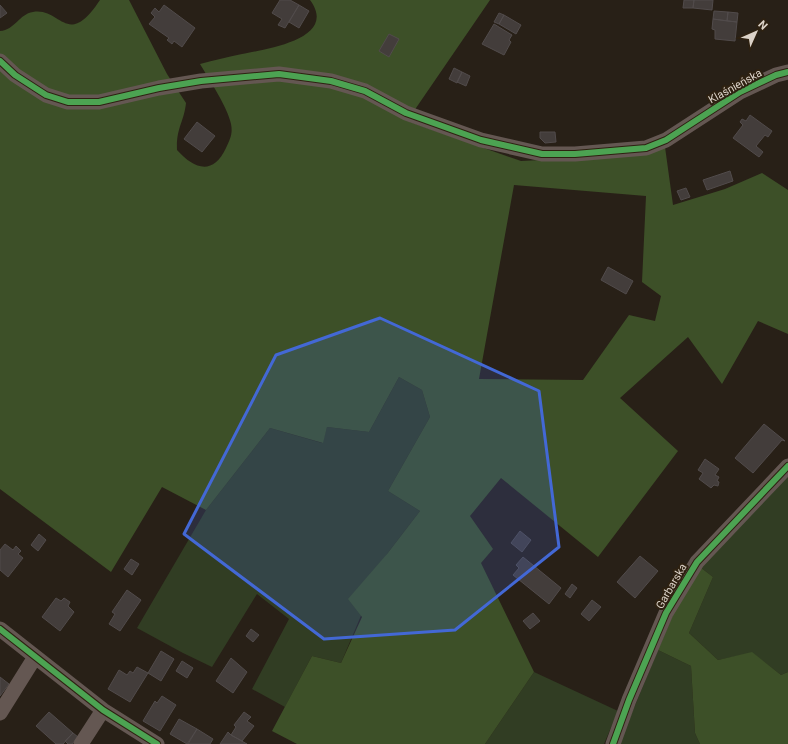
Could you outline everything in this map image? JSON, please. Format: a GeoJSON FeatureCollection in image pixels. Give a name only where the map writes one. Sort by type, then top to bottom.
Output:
{"type":"FeatureCollection","features":[{"type":"Feature","properties":{"kind":"street","name":"Klaśnieńska"},"geometry":{"type":"LineString","coordinates":[[0,61],[16,75],[46,95],[68,102],[99,102],[159,88],[201,81],[279,74],[331,81],[365,91],[406,113],[474,138],[542,154],[575,154],[646,148],[666,140],[740,92],[776,75],[788,72]]}},
{"type":"Feature","properties":{"kind":"street","name":"Garbarska"},"geometry":{"type":"LineString","coordinates":[[613,744],[629,700],[666,613],[697,562],[788,466]]}},
{"type":"Feature","properties":{"kind":"street"},"geometry":{"type":"LineString","coordinates":[[0,629],[103,710],[157,744]]}},
{"type":"Feature","properties":{"kind":"street"},"geometry":{"type":"LineString","coordinates":[[0,713],[35,657]]}},
{"type":"Feature","properties":{"kind":"street"},"geometry":{"type":"LineString","coordinates":[[81,744],[103,710]]}},
{"type":"Feature","properties":{"kind":"highlighted area"},"geometry":{"type":"Polygon","coordinates":[[[380,318],[539,391],[559,547],[455,630],[324,639],[184,534],[276,355],[380,318]]]}},
{"type":"Feature","properties":{"kind":"green space"},"geometry":{"type":"Polygon","coordinates":[[[100,0],[129,0],[167,74],[186,103],[179,130],[177,150],[190,162],[203,167],[215,163],[221,157],[232,131],[226,110],[200,64],[267,49],[296,40],[308,33],[315,24],[316,13],[310,0],[490,0],[416,108],[410,122],[521,161],[640,155],[665,147],[673,205],[725,189],[762,173],[788,190],[788,334],[758,321],[722,384],[688,337],[620,398],[678,451],[598,557],[501,478],[470,516],[493,549],[481,563],[534,672],[485,744],[297,744],[272,731],[312,656],[341,663],[362,617],[348,599],[387,554],[420,511],[388,491],[430,417],[422,390],[399,377],[369,432],[327,427],[323,443],[270,428],[206,510],[162,487],[111,572],[0,489],[0,31],[10,28],[28,13],[33,12],[43,12],[65,23],[72,24],[80,22],[89,15],[100,0]],[[514,185],[479,379],[583,380],[629,315],[655,321],[661,296],[642,282],[646,196],[514,185]]]}},
{"type":"Feature","properties":{"kind":"green space"},"geometry":{"type":"Polygon","coordinates":[[[399,377],[422,390],[430,417],[388,491],[420,511],[387,554],[341,663],[312,656],[285,707],[252,689],[289,619],[257,594],[212,667],[137,628],[206,510],[270,428],[322,443],[327,427],[369,432],[399,377]]]}},
{"type":"Feature","properties":{"kind":"green space"},"geometry":{"type":"Polygon","coordinates":[[[788,471],[788,672],[781,675],[752,653],[718,660],[689,633],[713,577],[700,567],[788,471]]]}},
{"type":"Feature","properties":{"kind":"green space"},"geometry":{"type":"Polygon","coordinates":[[[700,567],[713,577],[689,633],[718,660],[752,652],[781,675],[788,672],[788,744],[700,744],[695,733],[691,666],[658,650],[686,584],[700,567]]]}},
{"type":"Feature","properties":{"kind":"green space"},"geometry":{"type":"Polygon","coordinates":[[[658,650],[691,666],[695,733],[700,744],[619,744],[658,650]]]}},
{"type":"Feature","properties":{"kind":"green space"},"geometry":{"type":"Polygon","coordinates":[[[534,672],[618,711],[604,744],[485,744],[534,672]]]}},
{"type":"Feature","properties":{"kind":"building"},"geometry":{"type":"Polygon","coordinates":[[[280,0],[290,0],[299,5],[285,28],[278,25],[282,19],[272,13],[280,0]]]}},
{"type":"Feature","properties":{"kind":"building"},"geometry":{"type":"Polygon","coordinates":[[[684,0],[694,0],[693,8],[683,8],[684,0]]]}},
{"type":"Feature","properties":{"kind":"building"},"geometry":{"type":"Polygon","coordinates":[[[694,0],[713,0],[712,10],[693,8],[694,0]]]}},
{"type":"Feature","properties":{"kind":"building"},"geometry":{"type":"Polygon","coordinates":[[[0,5],[7,13],[0,18],[0,5]]]}},
{"type":"Feature","properties":{"kind":"building"},"geometry":{"type":"Polygon","coordinates":[[[164,5],[195,28],[182,47],[174,41],[172,44],[167,40],[169,38],[149,24],[155,17],[151,13],[155,8],[159,12],[164,5]]]}},
{"type":"Feature","properties":{"kind":"building"},"geometry":{"type":"Polygon","coordinates":[[[299,5],[309,11],[299,28],[289,22],[299,5]]]}},
{"type":"Feature","properties":{"kind":"building"},"geometry":{"type":"Polygon","coordinates":[[[714,11],[728,12],[727,21],[713,19],[714,11]]]}},
{"type":"Feature","properties":{"kind":"building"},"geometry":{"type":"Polygon","coordinates":[[[728,12],[738,13],[737,22],[727,21],[728,12]]]}},
{"type":"Feature","properties":{"kind":"building"},"geometry":{"type":"Polygon","coordinates":[[[499,13],[504,15],[499,24],[494,22],[499,13]]]}},
{"type":"Feature","properties":{"kind":"building"},"geometry":{"type":"Polygon","coordinates":[[[504,15],[521,25],[516,34],[499,24],[504,15]]]}},
{"type":"Feature","properties":{"kind":"building"},"geometry":{"type":"Polygon","coordinates":[[[713,19],[737,22],[735,41],[715,39],[715,30],[712,29],[713,19]]]}},
{"type":"Feature","properties":{"kind":"building"},"geometry":{"type":"Polygon","coordinates":[[[494,24],[512,35],[509,40],[511,42],[504,55],[482,44],[494,24]]]}},
{"type":"Feature","properties":{"kind":"building"},"geometry":{"type":"Polygon","coordinates":[[[389,34],[399,39],[389,57],[379,51],[389,34]]]}},
{"type":"Feature","properties":{"kind":"building"},"geometry":{"type":"Polygon","coordinates":[[[454,68],[462,72],[457,83],[449,79],[454,68]]]}},
{"type":"Feature","properties":{"kind":"building"},"geometry":{"type":"Polygon","coordinates":[[[462,72],[470,76],[466,86],[457,82],[462,72]]]}},
{"type":"Feature","properties":{"kind":"building"},"geometry":{"type":"Polygon","coordinates":[[[750,115],[772,131],[768,137],[765,135],[756,146],[763,152],[759,157],[733,138],[743,125],[740,122],[742,119],[746,121],[750,115]]]}},
{"type":"Feature","properties":{"kind":"building"},"geometry":{"type":"Polygon","coordinates":[[[197,122],[215,136],[202,152],[184,139],[197,122]]]}},
{"type":"Feature","properties":{"kind":"building"},"geometry":{"type":"Polygon","coordinates":[[[540,132],[555,132],[556,142],[545,143],[540,138],[540,132]]]}},
{"type":"Feature","properties":{"kind":"building"},"geometry":{"type":"Polygon","coordinates":[[[730,171],[733,181],[707,190],[703,180],[730,171]]]}},
{"type":"Feature","properties":{"kind":"building"},"geometry":{"type":"Polygon","coordinates":[[[686,188],[690,197],[681,200],[677,191],[686,188]]]}},
{"type":"Feature","properties":{"kind":"building"},"geometry":{"type":"Polygon","coordinates":[[[608,267],[633,281],[626,294],[601,280],[608,267]]]}},
{"type":"Feature","properties":{"kind":"building"},"geometry":{"type":"Polygon","coordinates":[[[764,424],[785,441],[782,440],[753,473],[735,458],[764,424]]]}},
{"type":"Feature","properties":{"kind":"building"},"geometry":{"type":"Polygon","coordinates":[[[705,459],[719,469],[715,475],[719,477],[717,481],[719,482],[718,486],[714,485],[711,488],[699,479],[703,473],[698,470],[705,459]]]}},
{"type":"Feature","properties":{"kind":"building"},"geometry":{"type":"Polygon","coordinates":[[[520,531],[531,540],[522,552],[511,543],[520,531]]]}},
{"type":"Feature","properties":{"kind":"building"},"geometry":{"type":"Polygon","coordinates":[[[39,534],[46,540],[38,551],[31,545],[39,534]]]}},
{"type":"Feature","properties":{"kind":"building"},"geometry":{"type":"Polygon","coordinates":[[[5,544],[13,550],[16,546],[21,551],[18,554],[23,558],[8,577],[0,570],[0,550],[5,544]]]}},
{"type":"Feature","properties":{"kind":"building"},"geometry":{"type":"Polygon","coordinates":[[[640,556],[658,571],[635,598],[617,582],[640,556]]]}},
{"type":"Feature","properties":{"kind":"building"},"geometry":{"type":"Polygon","coordinates":[[[523,557],[561,588],[549,604],[513,575],[519,568],[516,565],[523,557]]]}},
{"type":"Feature","properties":{"kind":"building"},"geometry":{"type":"Polygon","coordinates":[[[131,559],[139,564],[132,575],[124,569],[131,559]]]}},
{"type":"Feature","properties":{"kind":"building"},"geometry":{"type":"Polygon","coordinates":[[[572,584],[577,588],[570,598],[565,594],[572,584]]]}},
{"type":"Feature","properties":{"kind":"building"},"geometry":{"type":"Polygon","coordinates":[[[127,590],[141,600],[120,631],[109,624],[115,614],[112,612],[127,590]]]}},
{"type":"Feature","properties":{"kind":"building"},"geometry":{"type":"Polygon","coordinates":[[[56,598],[61,601],[64,598],[70,602],[68,606],[74,612],[60,631],[42,617],[56,598]]]}},
{"type":"Feature","properties":{"kind":"building"},"geometry":{"type":"Polygon","coordinates":[[[592,600],[601,607],[589,621],[581,614],[592,600]]]}},
{"type":"Feature","properties":{"kind":"building"},"geometry":{"type":"Polygon","coordinates":[[[533,613],[540,621],[530,629],[523,621],[533,613]]]}},
{"type":"Feature","properties":{"kind":"building"},"geometry":{"type":"Polygon","coordinates":[[[251,629],[259,635],[253,642],[246,636],[251,629]]]}},
{"type":"Feature","properties":{"kind":"building"},"geometry":{"type":"Polygon","coordinates":[[[161,651],[174,659],[161,681],[148,673],[161,651]]]}},
{"type":"Feature","properties":{"kind":"building"},"geometry":{"type":"Polygon","coordinates":[[[231,658],[247,672],[233,693],[216,681],[231,658]]]}},
{"type":"Feature","properties":{"kind":"building"},"geometry":{"type":"Polygon","coordinates":[[[182,661],[193,668],[187,678],[176,671],[182,661]]]}},
{"type":"Feature","properties":{"kind":"building"},"geometry":{"type":"Polygon","coordinates":[[[137,667],[148,673],[130,702],[108,689],[119,670],[127,675],[130,671],[133,673],[137,667]]]}},
{"type":"Feature","properties":{"kind":"building"},"geometry":{"type":"Polygon","coordinates":[[[0,677],[9,684],[0,696],[0,677]]]}},
{"type":"Feature","properties":{"kind":"building"},"geometry":{"type":"Polygon","coordinates":[[[162,696],[176,705],[160,731],[143,721],[155,701],[157,703],[162,696]]]}},
{"type":"Feature","properties":{"kind":"building"},"geometry":{"type":"Polygon","coordinates":[[[49,712],[73,733],[63,744],[56,744],[36,726],[49,712]]]}},
{"type":"Feature","properties":{"kind":"building"},"geometry":{"type":"Polygon","coordinates":[[[244,712],[251,717],[247,721],[254,726],[242,741],[231,735],[236,727],[234,725],[244,712]]]}},
{"type":"Feature","properties":{"kind":"building"},"geometry":{"type":"Polygon","coordinates":[[[179,719],[197,729],[187,744],[170,734],[179,719]]]}},
{"type":"Feature","properties":{"kind":"building"},"geometry":{"type":"Polygon","coordinates":[[[197,729],[213,739],[210,744],[188,744],[197,729]]]}},
{"type":"Feature","properties":{"kind":"building"},"geometry":{"type":"Polygon","coordinates":[[[228,732],[231,735],[247,744],[220,744],[228,732]]]}},
{"type":"Feature","properties":{"kind":"building"},"geometry":{"type":"Polygon","coordinates":[[[73,733],[78,737],[72,744],[68,744],[65,741],[73,733]]]}},
{"type":"Feature","properties":{"kind":"cycle path"},"geometry":{"type":"LineString","coordinates":[[0,61],[15,75],[46,95],[68,102],[99,102],[159,88],[201,81],[279,74],[331,81],[365,91],[406,113],[481,140],[542,154],[575,154],[646,148],[666,140],[740,92],[776,75],[788,72]]}},
{"type":"Feature","properties":{"kind":"cycle path"},"geometry":{"type":"LineString","coordinates":[[613,744],[629,700],[666,613],[697,562],[788,466]]}},
{"type":"Feature","properties":{"kind":"cycle path"},"geometry":{"type":"LineString","coordinates":[[0,629],[103,710],[157,744]]}}]}
